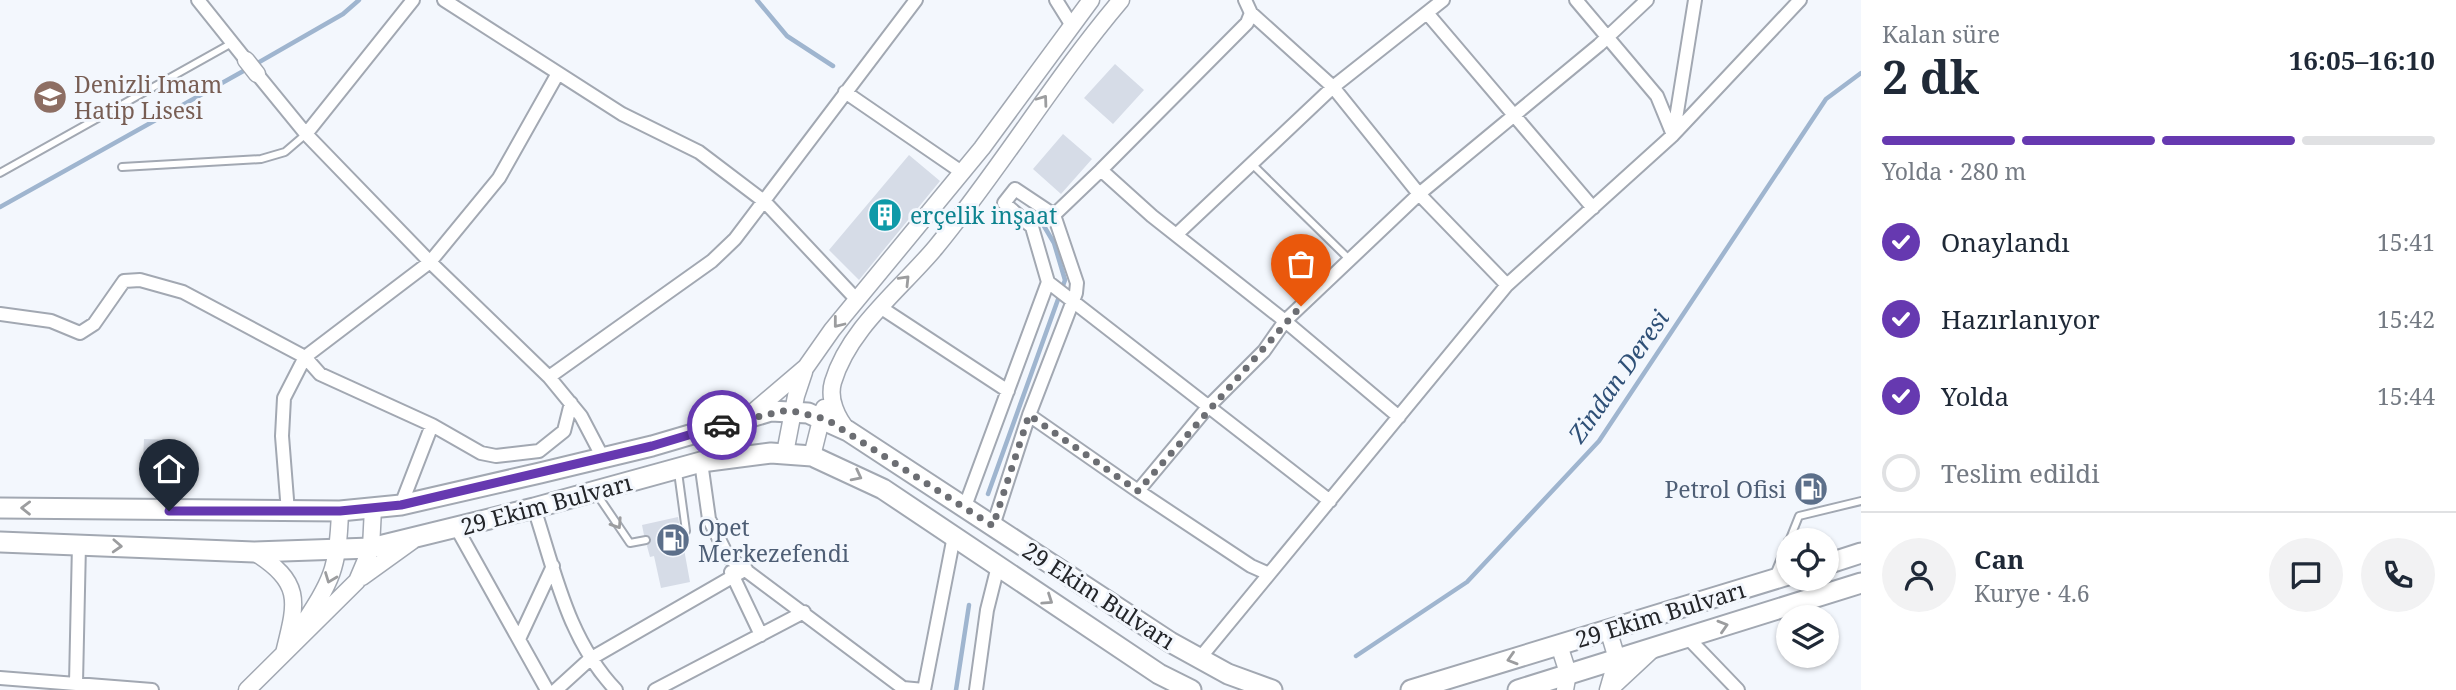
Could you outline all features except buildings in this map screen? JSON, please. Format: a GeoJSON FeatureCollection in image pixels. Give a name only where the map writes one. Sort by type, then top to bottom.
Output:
{"type":"FeatureCollection","features":[{"type":"Feature","properties":{"kind":"main road","name":"29 Ekim Bulvarı"},"geometry":{"type":"LineString","coordinates":[[0,508],[288,512],[340,511],[401,505],[603,458],[771,411],[792,410],[821,417],[848,431],[964,509],[1200,658],[1228,674],[1272,690]]}},
{"type":"Feature","properties":{"kind":"main road","name":"29 Ekim Bulvarı"},"geometry":{"type":"LineString","coordinates":[[0,542],[254,552],[371,548],[534,508],[701,462],[785,453],[812,456],[883,489],[1159,674],[1191,690]]}},
{"type":"Feature","properties":{"kind":"main road"},"geometry":{"type":"LineString","coordinates":[[1839,560],[1861,553]]}},
{"type":"Feature","properties":{"kind":"main road","name":"29 Ekim Bulvarı"},"geometry":{"type":"LineString","coordinates":[[1411,690],[1776,579]]}},
{"type":"Feature","properties":{"kind":"main road","name":"29 Ekim Bulvarı"},"geometry":{"type":"LineString","coordinates":[[1518,690],[1566,682],[1617,659],[1861,583]]}},
{"type":"Feature","properties":{"kind":"street"},"geometry":{"type":"LineString","coordinates":[[198,0],[306,134],[430,262],[550,377],[571,403],[603,458]]}},
{"type":"Feature","properties":{"kind":"street"},"geometry":{"type":"LineString","coordinates":[[306,134],[413,0]]}},
{"type":"Feature","properties":{"kind":"street"},"geometry":{"type":"LineString","coordinates":[[444,0],[557,75],[622,114],[699,152],[765,202],[857,300]]}},
{"type":"Feature","properties":{"kind":"street"},"geometry":{"type":"LineString","coordinates":[[550,377],[712,261],[735,239],[916,0]]}},
{"type":"Feature","properties":{"kind":"street"},"geometry":{"type":"LineString","coordinates":[[1056,0],[1071,24]]}},
{"type":"Feature","properties":{"kind":"street"},"geometry":{"type":"LineString","coordinates":[[745,418],[806,367],[857,300],[963,173],[1091,0]]}},
{"type":"Feature","properties":{"kind":"street"},"geometry":{"type":"LineString","coordinates":[[812,456],[834,379],[859,336],[880,307],[935,248],[1050,89],[1121,0]]}},
{"type":"Feature","properties":{"kind":"street"},"geometry":{"type":"LineString","coordinates":[[1245,0],[1251,13],[1333,86],[1419,194],[1507,285]]}},
{"type":"Feature","properties":{"kind":"street"},"geometry":{"type":"LineString","coordinates":[[1176,235],[1333,86],[1443,0]]}},
{"type":"Feature","properties":{"kind":"street"},"geometry":{"type":"LineString","coordinates":[[1576,0],[1657,96],[1673,135]]}},
{"type":"Feature","properties":{"kind":"street"},"geometry":{"type":"LineString","coordinates":[[1138,491],[1208,407],[1264,351],[1285,321],[1419,194],[1608,37],[1647,0]]}},
{"type":"Feature","properties":{"kind":"street"},"geometry":{"type":"LineString","coordinates":[[1673,135],[1695,0]]}},
{"type":"Feature","properties":{"kind":"street"},"geometry":{"type":"LineString","coordinates":[[1200,658],[1507,285],[1673,135],[1800,0]]}},
{"type":"Feature","properties":{"kind":"street"},"geometry":{"type":"LineString","coordinates":[[1054,215],[1247,23],[1251,13]]}},
{"type":"Feature","properties":{"kind":"street"},"geometry":{"type":"LineString","coordinates":[[1427,13],[1592,208]]}},
{"type":"Feature","properties":{"kind":"street"},"geometry":{"type":"LineString","coordinates":[[288,512],[282,436],[284,398],[305,357],[430,262],[499,178],[557,75]]}},
{"type":"Feature","properties":{"kind":"street"},"geometry":{"type":"LineString","coordinates":[[845,92],[963,173]]}},
{"type":"Feature","properties":{"kind":"street"},"geometry":{"type":"LineString","coordinates":[[1101,170],[1176,235],[1285,321],[1399,417]]}},
{"type":"Feature","properties":{"kind":"street"},"geometry":{"type":"LineString","coordinates":[[993,526],[1029,415],[1072,299],[1077,283],[1054,215],[1016,189],[1004,203],[1032,228],[1051,284],[1072,299],[1330,501]]}},
{"type":"Feature","properties":{"kind":"street"},"geometry":{"type":"LineString","coordinates":[[0,314],[51,321],[80,333],[94,324],[124,281],[140,280],[183,292],[305,357],[320,374],[432,425],[481,453],[496,456],[539,451],[565,431],[571,403]]}},
{"type":"Feature","properties":{"kind":"street"},"geometry":{"type":"LineString","coordinates":[[964,509],[1051,284]]}},
{"type":"Feature","properties":{"kind":"street"},"geometry":{"type":"LineString","coordinates":[[880,307],[1009,391]]}},
{"type":"Feature","properties":{"kind":"street"},"geometry":{"type":"LineString","coordinates":[[785,453],[792,410],[806,367]]}},
{"type":"Feature","properties":{"kind":"street"},"geometry":{"type":"LineString","coordinates":[[834,379],[834,408],[848,431]]}},
{"type":"Feature","properties":{"kind":"street"},"geometry":{"type":"LineString","coordinates":[[1029,415],[1251,566],[1269,574]]}},
{"type":"Feature","properties":{"kind":"street"},"geometry":{"type":"LineString","coordinates":[[401,505],[432,425]]}},
{"type":"Feature","properties":{"kind":"street"},"geometry":{"type":"LineString","coordinates":[[701,462],[709,519],[728,556],[732,577],[761,635]]}},
{"type":"Feature","properties":{"kind":"street"},"geometry":{"type":"LineString","coordinates":[[357,581],[371,548],[373,508]]}},
{"type":"Feature","properties":{"kind":"street"},"geometry":{"type":"LineString","coordinates":[[534,508],[573,628],[590,659],[616,690]]}},
{"type":"Feature","properties":{"kind":"street"},"geometry":{"type":"LineString","coordinates":[[284,654],[331,581],[339,551],[340,511]]}},
{"type":"Feature","properties":{"kind":"street"},"geometry":{"type":"LineString","coordinates":[[456,527],[547,690]]}},
{"type":"Feature","properties":{"kind":"street"},"geometry":{"type":"LineString","coordinates":[[247,690],[357,581],[391,554],[421,536]]}},
{"type":"Feature","properties":{"kind":"street"},"geometry":{"type":"LineString","coordinates":[[728,556],[902,688],[924,690],[954,537]]}},
{"type":"Feature","properties":{"kind":"street"},"geometry":{"type":"LineString","coordinates":[[76,683],[79,544]]}},
{"type":"Feature","properties":{"kind":"street"},"geometry":{"type":"LineString","coordinates":[[254,552],[277,566],[291,585],[294,601],[284,654]]}},
{"type":"Feature","properties":{"kind":"street"},"geometry":{"type":"LineString","coordinates":[[519,639],[553,566]]}},
{"type":"Feature","properties":{"kind":"street"},"geometry":{"type":"LineString","coordinates":[[976,690],[986,610],[998,566]]}},
{"type":"Feature","properties":{"kind":"street"},"geometry":{"type":"LineString","coordinates":[[556,690],[590,659],[746,569]]}},
{"type":"Feature","properties":{"kind":"street"},"geometry":{"type":"LineString","coordinates":[[655,690],[804,612]]}},
{"type":"Feature","properties":{"kind":"street"},"geometry":{"type":"LineString","coordinates":[[1608,629],[1617,659],[1609,690]]}},
{"type":"Feature","properties":{"kind":"street"},"geometry":{"type":"LineString","coordinates":[[1686,637],[1738,690]]}},
{"type":"Feature","properties":{"kind":"street"},"geometry":{"type":"LineString","coordinates":[[1559,645],[1566,682]]}},
{"type":"Feature","properties":{"kind":"street"},"geometry":{"type":"LineString","coordinates":[[1609,690],[1655,647]]}},
{"type":"Feature","properties":{"kind":"street"},"geometry":{"type":"LineString","coordinates":[[0,678],[152,690]]}},
{"type":"Feature","properties":{"kind":"lane"},"geometry":{"type":"LineString","coordinates":[[0,173],[232,43]]}},
{"type":"Feature","properties":{"kind":"lane"},"geometry":{"type":"LineString","coordinates":[[122,167],[261,159],[285,152],[306,134]]}},
{"type":"Feature","properties":{"kind":"lane"},"geometry":{"type":"LineString","coordinates":[[1252,164],[1350,260]]}},
{"type":"Feature","properties":{"kind":"lane"},"geometry":{"type":"LineString","coordinates":[[677,468],[686,531],[681,532]]}},
{"type":"Feature","properties":{"kind":"lane"},"geometry":{"type":"LineString","coordinates":[[595,491],[629,543],[646,540]]}},
{"type":"Feature","properties":{"kind":"lane"},"geometry":{"type":"LineString","coordinates":[[1794,528],[1799,516],[1861,500]]}},
{"type":"Feature","properties":{"kind":"waterway"},"geometry":{"type":"LineString","coordinates":[[254,65],[343,14],[359,0]]}},
{"type":"Feature","properties":{"kind":"waterway"},"geometry":{"type":"LineString","coordinates":[[757,0],[787,36],[833,66]]}},
{"type":"Feature","properties":{"kind":"waterway"},"geometry":{"type":"LineString","coordinates":[[0,207],[247,69]]}},
{"type":"Feature","properties":{"kind":"waterway","name":"Zindan Deresi"},"geometry":{"type":"LineString","coordinates":[[1356,656],[1467,582],[1599,441],[1826,99],[1861,73]]}},
{"type":"Feature","properties":{"kind":"waterway"},"geometry":{"type":"LineString","coordinates":[[988,494],[1065,280],[1054,243],[1041,221]]}},
{"type":"Feature","properties":{"kind":"waterway"},"geometry":{"type":"LineString","coordinates":[[956,690],[969,605]]}},
{"type":"Feature","properties":{"kind":"way so far"},"geometry":{"type":"LineString","coordinates":[[722,425],[771,411],[788,410],[826,419],[993,526],[1029,415],[1056,437],[1138,491],[1208,407],[1264,351],[1285,321],[1301,306]]}},
{"type":"Feature","properties":{"kind":"place","name":"Denizli Imam Hatip Lisesi"},"geometry":{"type":"Point","coordinates":[50,97]}},
{"type":"Feature","properties":{"kind":"place","name":"erçelik inşaat"},"geometry":{"type":"Point","coordinates":[885,215]}},
{"type":"Feature","properties":{"kind":"place","name":"Petrol Ofisi"},"geometry":{"type":"Point","coordinates":[1811,489]}},
{"type":"Feature","properties":{"kind":"place","name":"Opet Merkezefendi"},"geometry":{"type":"Point","coordinates":[673,540]}},
{"type":"Feature","properties":{"kind":"route"},"geometry":{"type":"LineString","coordinates":[[169,511],[340,511],[401,505],[652,446],[722,425]]}}]}
